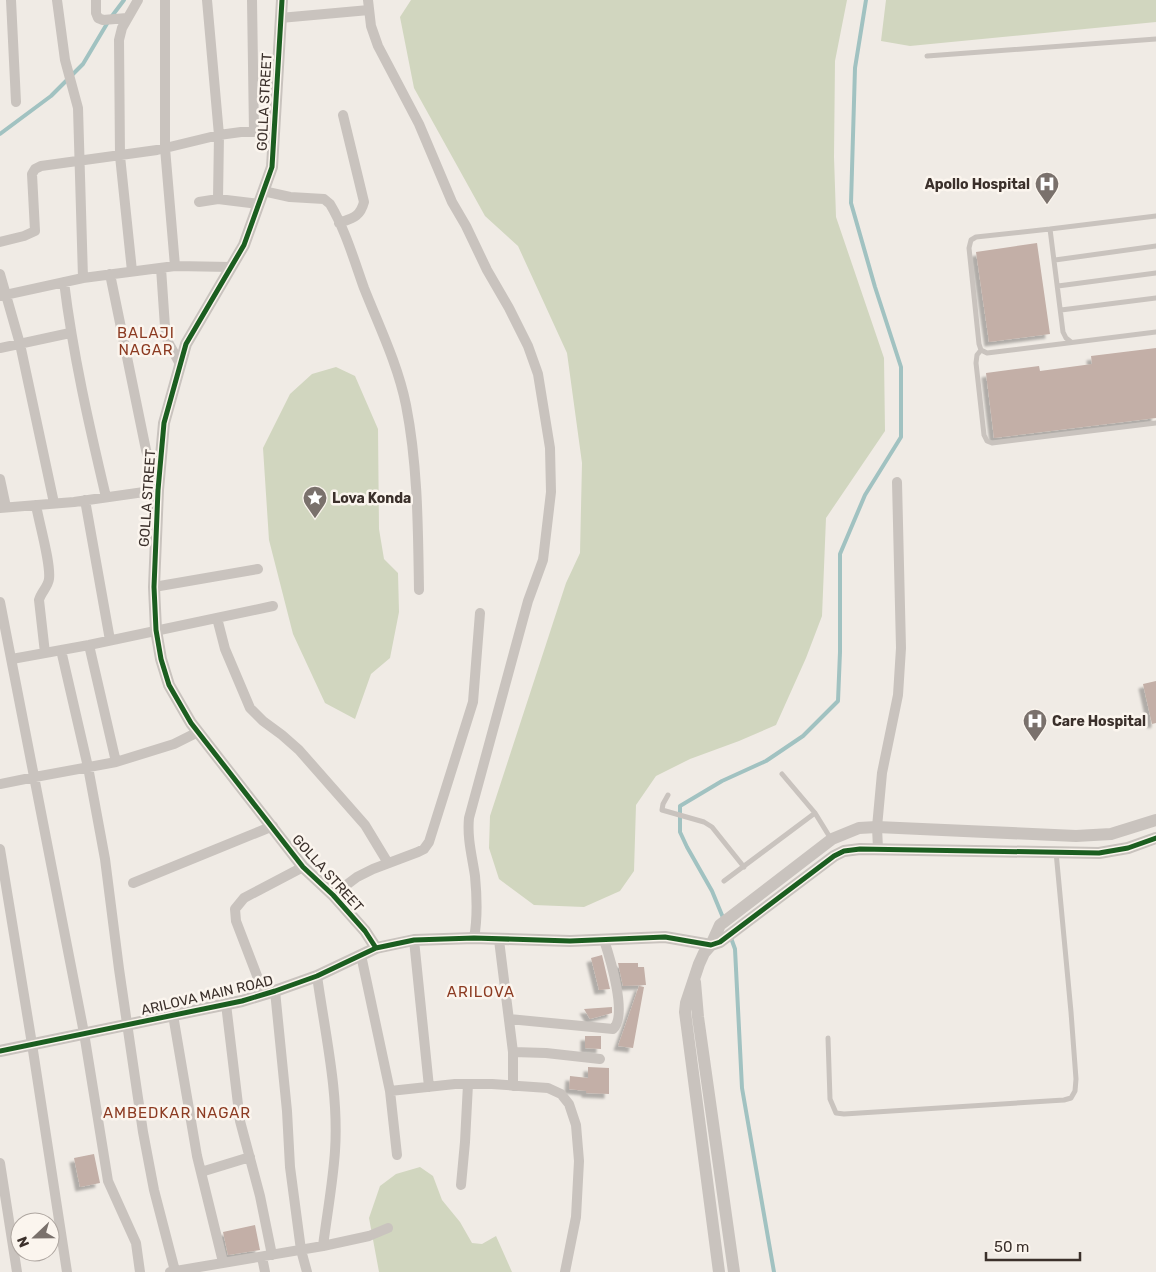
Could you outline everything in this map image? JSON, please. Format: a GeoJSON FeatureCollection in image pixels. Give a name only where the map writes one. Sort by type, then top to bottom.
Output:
{"type":"FeatureCollection","features":[{"type":"Feature","properties":{"kind":"street"},"geometry":{"type":"LineString","coordinates":[[12,0],[16,102]]}},
{"type":"Feature","properties":{"kind":"street"},"geometry":{"type":"LineString","coordinates":[[57,0],[65,60],[78,108],[83,278]]}},
{"type":"Feature","properties":{"kind":"street"},"geometry":{"type":"LineString","coordinates":[[96,0],[98,18],[103,20],[124,18]]}},
{"type":"Feature","properties":{"kind":"street"},"geometry":{"type":"LineString","coordinates":[[132,271],[120,156],[119,40],[124,18],[138,0]]}},
{"type":"Feature","properties":{"kind":"street"},"geometry":{"type":"LineString","coordinates":[[165,0],[165,148],[175,266]]}},
{"type":"Feature","properties":{"kind":"street"},"geometry":{"type":"LineString","coordinates":[[207,0],[219,135],[218,200]]}},
{"type":"Feature","properties":{"kind":"street"},"geometry":{"type":"LineString","coordinates":[[252,0],[254,132]]}},
{"type":"Feature","properties":{"kind":"street","name":"GOLLA STREET"},"geometry":{"type":"LineString","coordinates":[[282,0],[272,167],[244,246],[186,344],[164,423],[158,490],[154,587],[156,630],[161,659],[169,685],[198,732],[303,867],[333,895],[365,931],[376,948]]}},
{"type":"Feature","properties":{"kind":"street"},"geometry":{"type":"LineString","coordinates":[[280,18],[368,5],[378,46],[419,124],[452,202],[487,270],[510,308],[528,346],[538,374],[550,448],[551,492],[542,560],[525,610],[469,818],[468,830],[477,901],[477,920],[474,938]]}},
{"type":"Feature","properties":{"kind":"street"},"geometry":{"type":"LineString","coordinates":[[339,223],[354,218],[361,212],[364,202],[343,115]]}},
{"type":"Feature","properties":{"kind":"street"},"geometry":{"type":"LineString","coordinates":[[0,242],[35,231],[32,174],[35,169],[41,166],[120,156],[165,148],[219,135],[274,132]]}},
{"type":"Feature","properties":{"kind":"street"},"geometry":{"type":"LineString","coordinates":[[199,202],[290,196],[324,199],[330,204],[397,372],[406,405],[414,469],[418,524],[419,590]]}},
{"type":"Feature","properties":{"kind":"street"},"geometry":{"type":"LineString","coordinates":[[2,295],[83,278],[132,271],[175,266],[231,268]]}},
{"type":"Feature","properties":{"kind":"street"},"geometry":{"type":"LineString","coordinates":[[161,268],[165,327],[168,342],[180,364]]}},
{"type":"Feature","properties":{"kind":"street"},"geometry":{"type":"LineString","coordinates":[[0,274],[2,295],[20,344],[54,503]]}},
{"type":"Feature","properties":{"kind":"street"},"geometry":{"type":"LineString","coordinates":[[0,479],[3,507],[86,500],[158,490],[146,450],[110,274]]}},
{"type":"Feature","properties":{"kind":"street"},"geometry":{"type":"LineString","coordinates":[[64,282],[70,334],[106,497]]}},
{"type":"Feature","properties":{"kind":"street"},"geometry":{"type":"LineString","coordinates":[[0,348],[70,334]]}},
{"type":"Feature","properties":{"kind":"street"},"geometry":{"type":"LineString","coordinates":[[878,849],[877,827],[882,773],[898,695],[901,648],[897,482]]}},
{"type":"Feature","properties":{"kind":"street"},"geometry":{"type":"LineString","coordinates":[[86,500],[110,640]]}},
{"type":"Feature","properties":{"kind":"street"},"geometry":{"type":"LineString","coordinates":[[36,505],[49,571],[47,586],[40,594],[39,600],[45,653]]}},
{"type":"Feature","properties":{"kind":"street"},"geometry":{"type":"LineString","coordinates":[[154,587],[258,569]]}},
{"type":"Feature","properties":{"kind":"street"},"geometry":{"type":"LineString","coordinates":[[0,602],[84,1033],[108,1181],[136,1243],[140,1272]]}},
{"type":"Feature","properties":{"kind":"street"},"geometry":{"type":"LineString","coordinates":[[12,659],[89,645],[273,606]]}},
{"type":"Feature","properties":{"kind":"street"},"geometry":{"type":"LineString","coordinates":[[333,895],[357,877],[424,849],[430,842],[473,702],[480,613]]}},
{"type":"Feature","properties":{"kind":"street"},"geometry":{"type":"LineString","coordinates":[[217,618],[225,649],[250,708],[263,721],[300,750],[365,825],[388,863]]}},
{"type":"Feature","properties":{"kind":"street"},"geometry":{"type":"LineString","coordinates":[[89,645],[116,762]]}},
{"type":"Feature","properties":{"kind":"street"},"geometry":{"type":"LineString","coordinates":[[61,650],[88,767],[105,859],[145,1142],[172,1271],[323,1246],[369,1236],[388,1228]]}},
{"type":"Feature","properties":{"kind":"street"},"geometry":{"type":"LineString","coordinates":[[0,784],[116,762],[174,744],[198,732]]}},
{"type":"Feature","properties":{"kind":"street"},"geometry":{"type":"LineString","coordinates":[[719,1272],[685,1012],[686,1003],[704,953],[711,945],[720,925],[832,840],[859,828],[877,827],[1076,836],[1111,834],[1156,820]]}},
{"type":"Feature","properties":{"kind":"street"},"geometry":{"type":"LineString","coordinates":[[134,883],[273,826]]}},
{"type":"Feature","properties":{"kind":"street"},"geometry":{"type":"LineString","coordinates":[[711,945],[720,942],[834,856],[844,851],[878,849],[1110,852],[1156,838]]}},
{"type":"Feature","properties":{"kind":"street"},"geometry":{"type":"LineString","coordinates":[[0,849],[67,1272]]}},
{"type":"Feature","properties":{"kind":"street"},"geometry":{"type":"LineString","coordinates":[[303,867],[244,898],[234,909],[236,921],[270,993],[288,1111],[290,1167],[301,1250],[306,1272]]}},
{"type":"Feature","properties":{"kind":"street","name":"ARILOVA MAIN ROAD"},"geometry":{"type":"LineString","coordinates":[[0,1050],[226,1004],[270,993],[317,976],[376,948],[414,940],[474,938],[570,941],[665,937],[711,945]]}},
{"type":"Feature","properties":{"kind":"street"},"geometry":{"type":"LineString","coordinates":[[414,940],[429,1087]]}},
{"type":"Feature","properties":{"kind":"street"},"geometry":{"type":"LineString","coordinates":[[499,940],[513,1052],[514,1086]]}},
{"type":"Feature","properties":{"kind":"street"},"geometry":{"type":"LineString","coordinates":[[509,1019],[613,1029],[617,1026],[617,989],[613,966],[604,940]]}},
{"type":"Feature","properties":{"kind":"street"},"geometry":{"type":"LineString","coordinates":[[360,955],[390,1091],[397,1155]]}},
{"type":"Feature","properties":{"kind":"street"},"geometry":{"type":"LineString","coordinates":[[317,976],[332,1082],[335,1121],[335,1150],[323,1246]]}},
{"type":"Feature","properties":{"kind":"street"},"geometry":{"type":"LineString","coordinates":[[695,977],[698,1017],[734,1272]]}},
{"type":"Feature","properties":{"kind":"street"},"geometry":{"type":"LineString","coordinates":[[226,1004],[240,1121],[260,1196],[267,1256],[264,1272]]}},
{"type":"Feature","properties":{"kind":"street"},"geometry":{"type":"LineString","coordinates":[[173,1015],[196,1156],[223,1262]]}},
{"type":"Feature","properties":{"kind":"street"},"geometry":{"type":"LineString","coordinates":[[513,1052],[546,1053],[600,1059]]}},
{"type":"Feature","properties":{"kind":"street"},"geometry":{"type":"LineString","coordinates":[[461,1186],[468,1084]]}},
{"type":"Feature","properties":{"kind":"street"},"geometry":{"type":"LineString","coordinates":[[390,1091],[468,1084],[548,1088],[561,1094],[569,1104],[576,1125],[579,1161],[576,1217],[566,1272]]}},
{"type":"Feature","properties":{"kind":"street"},"geometry":{"type":"LineString","coordinates":[[201,1172],[250,1157]]}},
{"type":"Feature","properties":{"kind":"street"},"geometry":{"type":"LineString","coordinates":[[0,1162],[17,1272]]}},
{"type":"Feature","properties":{"kind":"lane"},"geometry":{"type":"LineString","coordinates":[[927,56],[1156,39]]}},
{"type":"Feature","properties":{"kind":"lane"},"geometry":{"type":"LineString","coordinates":[[1156,216],[976,237],[971,240],[968,248],[979,344],[981,350],[987,353],[1156,332]]}},
{"type":"Feature","properties":{"kind":"lane"},"geometry":{"type":"LineString","coordinates":[[1050,229],[1063,332],[1066,338],[1072,342]]}},
{"type":"Feature","properties":{"kind":"lane"},"geometry":{"type":"LineString","coordinates":[[1055,260],[1156,246]]}},
{"type":"Feature","properties":{"kind":"lane"},"geometry":{"type":"LineString","coordinates":[[1058,286],[1156,273]]}},
{"type":"Feature","properties":{"kind":"lane"},"geometry":{"type":"LineString","coordinates":[[1061,310],[1156,298]]}},
{"type":"Feature","properties":{"kind":"lane"},"geometry":{"type":"LineString","coordinates":[[981,350],[977,355],[976,363],[984,435],[987,442],[992,443],[1156,423]]}},
{"type":"Feature","properties":{"kind":"lane"},"geometry":{"type":"LineString","coordinates":[[782,774],[815,813],[832,840]]}},
{"type":"Feature","properties":{"kind":"lane"},"geometry":{"type":"LineString","coordinates":[[668,795],[662,810],[704,822],[712,827],[744,867]]}},
{"type":"Feature","properties":{"kind":"lane"},"geometry":{"type":"LineString","coordinates":[[724,881],[815,813]]}},
{"type":"Feature","properties":{"kind":"lane"},"geometry":{"type":"LineString","coordinates":[[828,1038],[830,1099],[836,1113],[1054,1101],[1071,1098],[1076,1079],[1056,852]]}},
{"type":"Feature","properties":{"kind":"green space"},"geometry":{"type":"Polygon","coordinates":[[[411,0],[847,0],[835,61],[834,157],[836,217],[884,358],[885,431],[826,518],[822,616],[806,658],[776,725],[690,759],[656,776],[636,805],[634,871],[620,891],[584,907],[534,905],[499,879],[489,848],[490,816],[566,583],[580,553],[582,463],[567,353],[518,246],[485,216],[414,88],[400,17],[411,0]]]}},
{"type":"Feature","properties":{"kind":"green space"},"geometry":{"type":"Polygon","coordinates":[[[886,0],[1156,0],[1156,22],[910,46],[881,41],[886,0]]]}},
{"type":"Feature","properties":{"kind":"green space"},"geometry":{"type":"Polygon","coordinates":[[[336,367],[355,376],[378,429],[379,529],[384,559],[398,573],[399,612],[390,658],[371,674],[355,719],[325,703],[293,634],[269,540],[263,448],[290,394],[312,374],[336,367]]]}},
{"type":"Feature","properties":{"kind":"green space"},"geometry":{"type":"Polygon","coordinates":[[[420,1167],[433,1176],[442,1200],[460,1222],[472,1243],[482,1244],[496,1236],[512,1272],[379,1272],[369,1218],[380,1186],[396,1174],[420,1167]]]}},
{"type":"Feature","properties":{"kind":"building"},"geometry":{"type":"Polygon","coordinates":[[[1037,243],[1050,334],[989,342],[976,252],[1037,243]]]}},
{"type":"Feature","properties":{"kind":"building"},"geometry":{"type":"Polygon","coordinates":[[[1156,348],[1156,418],[994,438],[986,373],[1039,366],[1040,371],[1092,364],[1091,356],[1156,348]]]}},
{"type":"Feature","properties":{"kind":"building"},"geometry":{"type":"Polygon","coordinates":[[[1156,681],[1156,723],[1152,724],[1143,684],[1156,681]]]}},
{"type":"Feature","properties":{"kind":"building"},"geometry":{"type":"Polygon","coordinates":[[[602,955],[610,989],[599,990],[591,958],[602,955]]]}},
{"type":"Feature","properties":{"kind":"building"},"geometry":{"type":"Polygon","coordinates":[[[618,963],[638,963],[638,967],[644,967],[646,985],[623,986],[618,963]]]}},
{"type":"Feature","properties":{"kind":"building"},"geometry":{"type":"Polygon","coordinates":[[[639,986],[644,987],[633,1048],[618,1046],[639,986]]]}},
{"type":"Feature","properties":{"kind":"building"},"geometry":{"type":"Polygon","coordinates":[[[612,1007],[612,1013],[590,1019],[584,1009],[612,1007]]]}},
{"type":"Feature","properties":{"kind":"building"},"geometry":{"type":"Polygon","coordinates":[[[585,1036],[601,1036],[601,1049],[585,1048],[585,1036]]]}},
{"type":"Feature","properties":{"kind":"building"},"geometry":{"type":"Polygon","coordinates":[[[588,1067],[609,1068],[609,1094],[586,1093],[586,1091],[569,1089],[570,1076],[588,1078],[588,1067]]]}},
{"type":"Feature","properties":{"kind":"building"},"geometry":{"type":"Polygon","coordinates":[[[94,1154],[100,1183],[80,1187],[74,1158],[94,1154]]]}},
{"type":"Feature","properties":{"kind":"building"},"geometry":{"type":"Polygon","coordinates":[[[255,1225],[260,1250],[228,1255],[223,1232],[255,1225]]]}},
{"type":"Feature","properties":{"kind":"waterway"},"geometry":{"type":"LineString","coordinates":[[112,16],[124,0]]}},
{"type":"Feature","properties":{"kind":"waterway"},"geometry":{"type":"LineString","coordinates":[[724,920],[712,891],[680,832],[680,806],[722,781],[766,761],[803,736],[838,701],[840,554],[865,495],[901,437],[901,367],[875,287],[851,203],[855,68],[866,0]]}},
{"type":"Feature","properties":{"kind":"waterway"},"geometry":{"type":"LineString","coordinates":[[0,134],[51,96],[83,64],[108,22]]}},
{"type":"Feature","properties":{"kind":"waterway"},"geometry":{"type":"LineString","coordinates":[[731,938],[735,949],[742,1088],[774,1272]]}},
{"type":"Feature","properties":{"kind":"cycle path"},"geometry":{"type":"LineString","coordinates":[[282,0],[272,167],[244,245],[186,344],[164,423],[158,490],[154,587],[156,630],[161,659],[169,685],[191,723],[303,867],[333,895],[365,931],[376,948]]}},
{"type":"Feature","properties":{"kind":"cycle path"},"geometry":{"type":"LineString","coordinates":[[0,1051],[242,1001],[317,976],[376,948],[414,940],[474,938],[570,941],[665,937],[711,945],[720,942],[834,856],[844,851],[860,849],[1099,853],[1128,848],[1156,838]]}},
{"type":"Feature","properties":{"kind":"place","name":"Apollo Hospital"},"geometry":{"type":"Point","coordinates":[1047,205]}},
{"type":"Feature","properties":{"kind":"place","name":"Lova Konda"},"geometry":{"type":"Point","coordinates":[315,519]}},
{"type":"Feature","properties":{"kind":"place","name":"Care Hospital"},"geometry":{"type":"Point","coordinates":[1035,742]}},
{"type":"Feature","properties":{"kind":"district","name":"BALAJI NAGAR"},"geometry":{"type":"Point","coordinates":[146,342]}},
{"type":"Feature","properties":{"kind":"district","name":"ARILOVA"},"geometry":{"type":"Point","coordinates":[481,992]}},
{"type":"Feature","properties":{"kind":"district","name":"AMBEDKAR NAGAR"},"geometry":{"type":"Point","coordinates":[177,1113]}}]}
